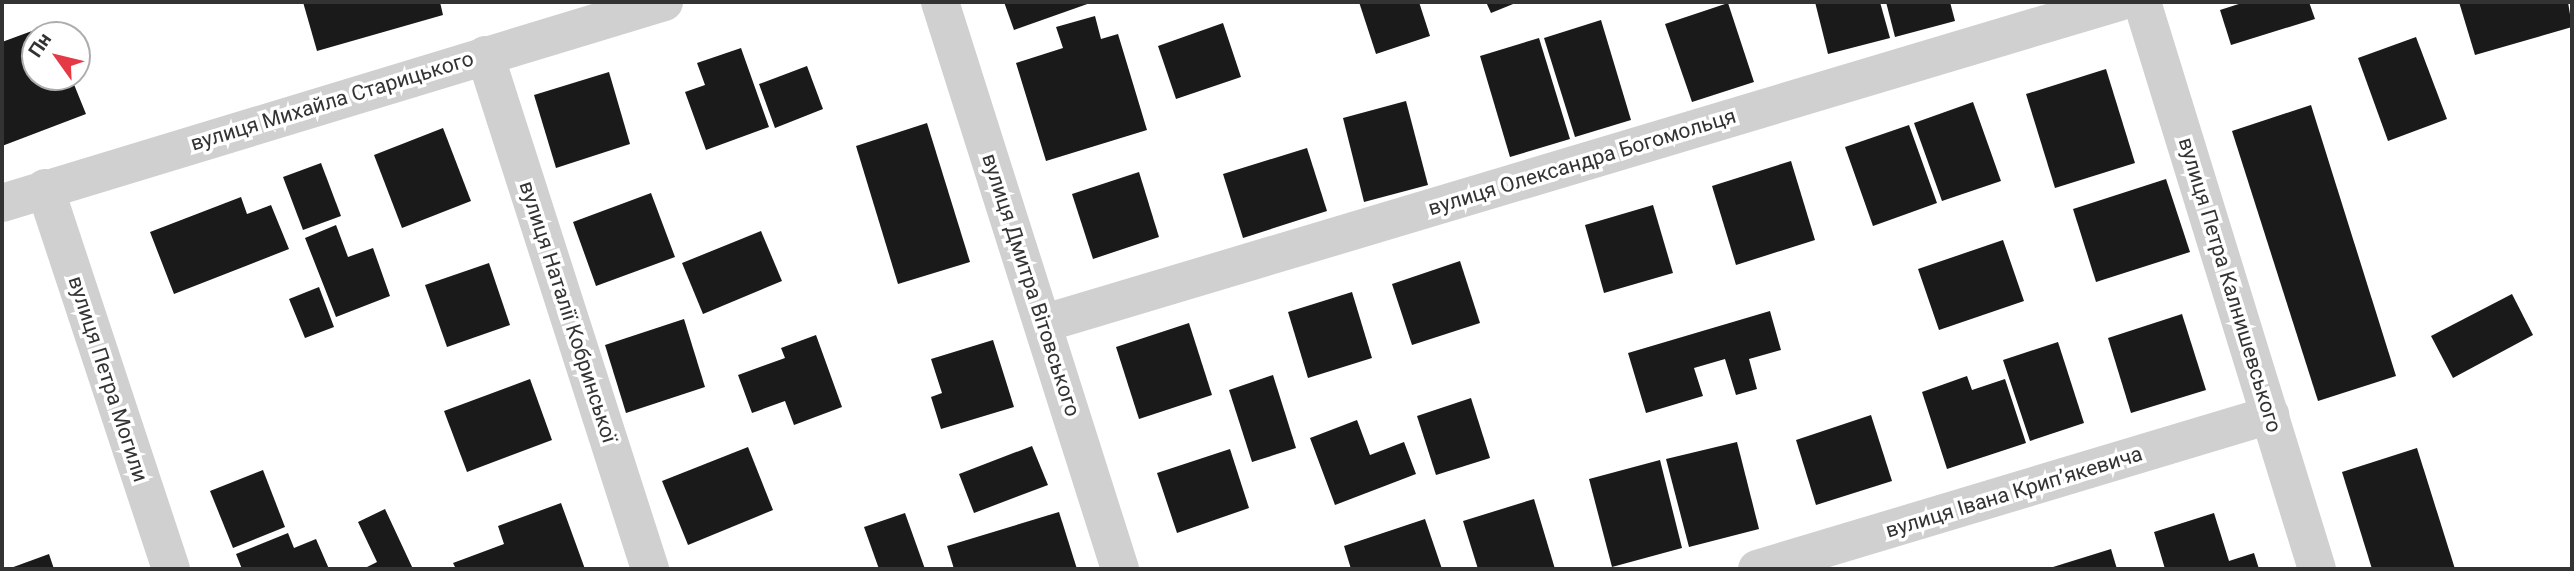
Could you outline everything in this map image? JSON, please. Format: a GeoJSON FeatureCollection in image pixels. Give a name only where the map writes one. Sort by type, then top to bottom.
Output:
{"type":"FeatureCollection","features":[{"type":"Feature","properties":{"kind":"street","name":"вулиця Михайла Старицького"},"geometry":{"type":"LineString","coordinates":[[2,203],[664,2]]}},
{"type":"Feature","properties":{"kind":"street","name":"вулиця Дмитра Вітовського"},"geometry":{"type":"LineString","coordinates":[[940,2],[1045,323],[1120,569]]}},
{"type":"Feature","properties":{"kind":"street","name":"вулиця Олександра Богомольця"},"geometry":{"type":"LineString","coordinates":[[1045,323],[2119,2]]}},
{"type":"Feature","properties":{"kind":"street","name":"вулиця Петра Калнишевського"},"geometry":{"type":"LineString","coordinates":[[2142,2],[2317,569]]}},
{"type":"Feature","properties":{"kind":"street","name":"вулиця Наталії Кобринської"},"geometry":{"type":"LineString","coordinates":[[485,55],[650,569]]}},
{"type":"Feature","properties":{"kind":"street","name":"вулиця Петра Могили"},"geometry":{"type":"LineString","coordinates":[[45,188],[171,569]]}},
{"type":"Feature","properties":{"kind":"street","name":"вулиця Івана Крипʼякевича"},"geometry":{"type":"LineString","coordinates":[[1757,569],[2270,415]]}},
{"type":"Feature","properties":{"kind":"building"},"geometry":{"type":"Polygon","coordinates":[[[303,2],[440,2],[443,15],[317,51],[303,2]]]}},
{"type":"Feature","properties":{"kind":"building"},"geometry":{"type":"Polygon","coordinates":[[[1004,2],[1093,2],[1014,30],[1004,2]]]}},
{"type":"Feature","properties":{"kind":"building"},"geometry":{"type":"Polygon","coordinates":[[[1359,2],[1419,2],[1430,36],[1376,54],[1359,2]]]}},
{"type":"Feature","properties":{"kind":"building"},"geometry":{"type":"Polygon","coordinates":[[[1486,2],[1518,2],[1491,13],[1486,2]]]}},
{"type":"Feature","properties":{"kind":"building"},"geometry":{"type":"Polygon","coordinates":[[[1815,2],[1880,2],[1890,38],[1828,54],[1815,2]]]}},
{"type":"Feature","properties":{"kind":"building"},"geometry":{"type":"Polygon","coordinates":[[[1886,2],[1950,2],[1955,21],[1895,37],[1886,2]]]}},
{"type":"Feature","properties":{"kind":"building"},"geometry":{"type":"Polygon","coordinates":[[[2245,2],[2309,2],[2315,19],[2231,45],[2220,10],[2245,2]]]}},
{"type":"Feature","properties":{"kind":"building"},"geometry":{"type":"Polygon","coordinates":[[[2459,2],[2568,2],[2572,27],[2475,55],[2459,2]]]}},
{"type":"Feature","properties":{"kind":"building"},"geometry":{"type":"Polygon","coordinates":[[[1728,3],[1754,82],[1692,102],[1665,24],[1728,3]]]}},
{"type":"Feature","properties":{"kind":"building"},"geometry":{"type":"Polygon","coordinates":[[[1095,16],[1101,39],[1118,34],[1147,130],[1046,161],[1016,63],[1063,48],[1056,27],[1095,16]]]}},
{"type":"Feature","properties":{"kind":"building"},"geometry":{"type":"Polygon","coordinates":[[[1601,20],[1631,120],[1575,137],[1544,38],[1601,20]]]}},
{"type":"Feature","properties":{"kind":"building"},"geometry":{"type":"Polygon","coordinates":[[[1223,23],[1241,77],[1176,99],[1158,46],[1223,23]]]}},
{"type":"Feature","properties":{"kind":"building"},"geometry":{"type":"Polygon","coordinates":[[[21,35],[21,91],[77,91],[86,114],[2,146],[2,42],[21,35]]]}},
{"type":"Feature","properties":{"kind":"building"},"geometry":{"type":"Polygon","coordinates":[[[2416,37],[2447,119],[2388,141],[2358,58],[2416,37]]]}},
{"type":"Feature","properties":{"kind":"building"},"geometry":{"type":"Polygon","coordinates":[[[1539,38],[1570,139],[1510,157],[1480,56],[1539,38]]]}},
{"type":"Feature","properties":{"kind":"building"},"geometry":{"type":"Polygon","coordinates":[[[741,48],[769,127],[706,150],[685,92],[705,85],[697,63],[741,48]]]}},
{"type":"Feature","properties":{"kind":"building"},"geometry":{"type":"Polygon","coordinates":[[[807,66],[823,109],[775,128],[759,84],[807,66]]]}},
{"type":"Feature","properties":{"kind":"building"},"geometry":{"type":"Polygon","coordinates":[[[2106,69],[2135,163],[2055,188],[2026,94],[2106,69]]]}},
{"type":"Feature","properties":{"kind":"building"},"geometry":{"type":"Polygon","coordinates":[[[609,72],[630,144],[556,168],[534,95],[609,72]]]}},
{"type":"Feature","properties":{"kind":"building"},"geometry":{"type":"Polygon","coordinates":[[[1406,101],[1428,185],[1364,202],[1343,118],[1406,101]]]}},
{"type":"Feature","properties":{"kind":"building"},"geometry":{"type":"Polygon","coordinates":[[[1973,102],[2001,181],[1942,201],[1914,123],[1973,102]]]}},
{"type":"Feature","properties":{"kind":"building"},"geometry":{"type":"Polygon","coordinates":[[[2311,105],[2396,376],[2318,401],[2232,131],[2311,105]]]}},
{"type":"Feature","properties":{"kind":"building"},"geometry":{"type":"Polygon","coordinates":[[[927,123],[970,262],[898,284],[856,146],[927,123]]]}},
{"type":"Feature","properties":{"kind":"building"},"geometry":{"type":"Polygon","coordinates":[[[1909,125],[1937,203],[1873,226],[1845,147],[1909,125]]]}},
{"type":"Feature","properties":{"kind":"building"},"geometry":{"type":"Polygon","coordinates":[[[443,128],[471,201],[402,228],[374,155],[443,128]]]}},
{"type":"Feature","properties":{"kind":"building"},"geometry":{"type":"Polygon","coordinates":[[[1307,148],[1327,211],[1243,238],[1223,174],[1307,148]]]}},
{"type":"Feature","properties":{"kind":"building"},"geometry":{"type":"Polygon","coordinates":[[[1791,161],[1815,240],[1736,265],[1712,186],[1791,161]]]}},
{"type":"Feature","properties":{"kind":"building"},"geometry":{"type":"Polygon","coordinates":[[[321,163],[341,216],[303,230],[283,177],[321,163]]]}},
{"type":"Feature","properties":{"kind":"building"},"geometry":{"type":"Polygon","coordinates":[[[1139,172],[1159,237],[1093,259],[1072,194],[1139,172]]]}},
{"type":"Feature","properties":{"kind":"building"},"geometry":{"type":"Polygon","coordinates":[[[2166,179],[2190,252],[2096,282],[2073,209],[2166,179]]]}},
{"type":"Feature","properties":{"kind":"building"},"geometry":{"type":"Polygon","coordinates":[[[651,193],[675,257],[596,286],[573,222],[651,193]]]}},
{"type":"Feature","properties":{"kind":"building"},"geometry":{"type":"Polygon","coordinates":[[[241,197],[247,214],[271,205],[289,249],[174,294],[150,232],[241,197]]]}},
{"type":"Feature","properties":{"kind":"building"},"geometry":{"type":"Polygon","coordinates":[[[1653,205],[1673,273],[1604,293],[1585,225],[1653,205]]]}},
{"type":"Feature","properties":{"kind":"building"},"geometry":{"type":"Polygon","coordinates":[[[336,225],[348,257],[373,248],[390,296],[336,317],[305,238],[336,225]]]}},
{"type":"Feature","properties":{"kind":"building"},"geometry":{"type":"Polygon","coordinates":[[[761,231],[782,281],[703,314],[682,263],[761,231]]]}},
{"type":"Feature","properties":{"kind":"building"},"geometry":{"type":"Polygon","coordinates":[[[2003,240],[2024,301],[1939,330],[1918,269],[2003,240]]]}},
{"type":"Feature","properties":{"kind":"building"},"geometry":{"type":"Polygon","coordinates":[[[1460,261],[1480,323],[1412,345],[1392,284],[1460,261]]]}},
{"type":"Feature","properties":{"kind":"building"},"geometry":{"type":"Polygon","coordinates":[[[489,263],[510,325],[447,347],[425,285],[489,263]]]}},
{"type":"Feature","properties":{"kind":"building"},"geometry":{"type":"Polygon","coordinates":[[[319,287],[334,327],[305,338],[289,299],[319,287]]]}},
{"type":"Feature","properties":{"kind":"building"},"geometry":{"type":"Polygon","coordinates":[[[1352,292],[1372,358],[1308,378],[1288,312],[1352,292]]]}},
{"type":"Feature","properties":{"kind":"building"},"geometry":{"type":"Polygon","coordinates":[[[2512,294],[2533,335],[2453,378],[2431,336],[2512,294]]]}},
{"type":"Feature","properties":{"kind":"building"},"geometry":{"type":"Polygon","coordinates":[[[1770,311],[1781,350],[1749,359],[1757,389],[1736,395],[1725,359],[1694,368],[1703,396],[1646,413],[1628,353],[1770,311]]]}},
{"type":"Feature","properties":{"kind":"building"},"geometry":{"type":"Polygon","coordinates":[[[2182,314],[2206,390],[2131,413],[2108,338],[2182,314]]]}},
{"type":"Feature","properties":{"kind":"building"},"geometry":{"type":"Polygon","coordinates":[[[684,319],[705,387],[626,413],[605,345],[684,319]]]}},
{"type":"Feature","properties":{"kind":"building"},"geometry":{"type":"Polygon","coordinates":[[[1189,323],[1212,395],[1139,419],[1116,347],[1189,323]]]}},
{"type":"Feature","properties":{"kind":"building"},"geometry":{"type":"Polygon","coordinates":[[[816,335],[842,407],[794,425],[785,401],[752,413],[738,375],[785,358],[781,348],[816,335]]]}},
{"type":"Feature","properties":{"kind":"building"},"geometry":{"type":"Polygon","coordinates":[[[993,340],[1014,407],[941,429],[931,397],[942,393],[931,359],[993,340]]]}},
{"type":"Feature","properties":{"kind":"building"},"geometry":{"type":"Polygon","coordinates":[[[2058,342],[2084,423],[2030,441],[2003,360],[2058,342]]]}},
{"type":"Feature","properties":{"kind":"building"},"geometry":{"type":"Polygon","coordinates":[[[1273,375],[1296,448],[1252,462],[1229,390],[1273,375]]]}},
{"type":"Feature","properties":{"kind":"building"},"geometry":{"type":"Polygon","coordinates":[[[1967,376],[1972,390],[2005,379],[2026,443],[1947,469],[1922,392],[1967,376]]]}},
{"type":"Feature","properties":{"kind":"building"},"geometry":{"type":"Polygon","coordinates":[[[530,379],[552,440],[467,472],[444,411],[530,379]]]}},
{"type":"Feature","properties":{"kind":"building"},"geometry":{"type":"Polygon","coordinates":[[[1471,398],[1490,458],[1436,475],[1417,416],[1471,398]]]}},
{"type":"Feature","properties":{"kind":"building"},"geometry":{"type":"Polygon","coordinates":[[[1871,415],[1892,481],[1816,505],[1796,440],[1871,415]]]}},
{"type":"Feature","properties":{"kind":"building"},"geometry":{"type":"Polygon","coordinates":[[[1357,420],[1370,455],[1404,442],[1416,474],[1335,505],[1310,438],[1357,420]]]}},
{"type":"Feature","properties":{"kind":"building"},"geometry":{"type":"Polygon","coordinates":[[[1737,442],[1759,529],[1689,547],[1666,459],[1737,442]]]}},
{"type":"Feature","properties":{"kind":"building"},"geometry":{"type":"Polygon","coordinates":[[[1032,446],[1048,485],[974,513],[959,474],[1032,446]]]}},
{"type":"Feature","properties":{"kind":"building"},"geometry":{"type":"Polygon","coordinates":[[[748,447],[773,510],[688,545],[662,481],[748,447]]]}},
{"type":"Feature","properties":{"kind":"building"},"geometry":{"type":"Polygon","coordinates":[[[2417,448],[2455,569],[2372,569],[2342,472],[2417,448]]]}},
{"type":"Feature","properties":{"kind":"building"},"geometry":{"type":"Polygon","coordinates":[[[1230,449],[1249,508],[1177,533],[1157,473],[1230,449]]]}},
{"type":"Feature","properties":{"kind":"building"},"geometry":{"type":"Polygon","coordinates":[[[1660,460],[1682,548],[1612,567],[1589,479],[1660,460]]]}},
{"type":"Feature","properties":{"kind":"building"},"geometry":{"type":"Polygon","coordinates":[[[263,470],[285,527],[233,548],[210,491],[263,470]]]}},
{"type":"Feature","properties":{"kind":"building"},"geometry":{"type":"Polygon","coordinates":[[[1534,499],[1555,569],[1478,569],[1463,521],[1534,499]]]}},
{"type":"Feature","properties":{"kind":"building"},"geometry":{"type":"Polygon","coordinates":[[[561,503],[585,569],[456,569],[453,563],[504,544],[498,526],[561,503]]]}},
{"type":"Feature","properties":{"kind":"building"},"geometry":{"type":"Polygon","coordinates":[[[385,509],[413,569],[363,569],[377,562],[358,522],[385,509]]]}},
{"type":"Feature","properties":{"kind":"building"},"geometry":{"type":"Polygon","coordinates":[[[1059,512],[1077,569],[954,569],[947,546],[1059,512]]]}},
{"type":"Feature","properties":{"kind":"building"},"geometry":{"type":"Polygon","coordinates":[[[905,513],[925,569],[879,569],[864,527],[905,513]]]}},
{"type":"Feature","properties":{"kind":"building"},"geometry":{"type":"Polygon","coordinates":[[[2214,513],[2229,561],[2254,553],[2259,569],[2165,569],[2154,532],[2214,513]]]}},
{"type":"Feature","properties":{"kind":"building"},"geometry":{"type":"Polygon","coordinates":[[[1425,519],[1442,569],[1351,569],[1344,546],[1425,519]]]}},
{"type":"Feature","properties":{"kind":"building"},"geometry":{"type":"Polygon","coordinates":[[[288,533],[294,548],[316,539],[329,569],[242,569],[236,554],[288,533]]]}},
{"type":"Feature","properties":{"kind":"building"},"geometry":{"type":"Polygon","coordinates":[[[2111,549],[2117,569],[2053,569],[2053,567],[2111,549]]]}},
{"type":"Feature","properties":{"kind":"building"},"geometry":{"type":"Polygon","coordinates":[[[49,554],[54,569],[8,569],[49,554]]]}}]}
